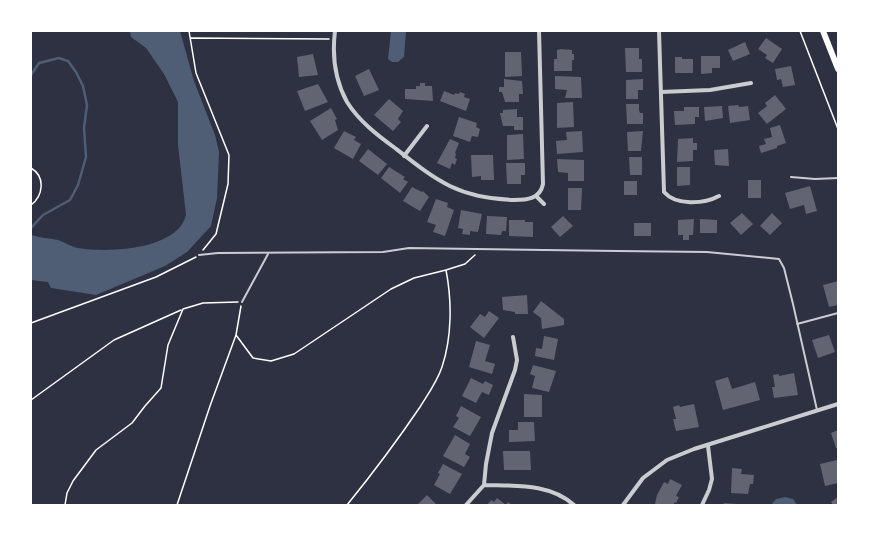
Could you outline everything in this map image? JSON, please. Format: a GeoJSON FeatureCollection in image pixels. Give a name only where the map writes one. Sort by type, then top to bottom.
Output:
{"type":"FeatureCollection","features":[{"type":"Feature","properties":{"kind":"main road"},"geometry":{"type":"LineString","coordinates":[[823,31],[838,69]]}},
{"type":"Feature","properties":{"kind":"street"},"geometry":{"type":"LineString","coordinates":[[335,31],[334,64],[347,101],[353,111],[376,134],[430,176],[461,191],[500,199],[528,199],[536,196],[543,184],[539,31]]}},
{"type":"Feature","properties":{"kind":"street"},"geometry":{"type":"LineString","coordinates":[[660,31],[664,192],[670,198],[681,202],[708,200],[719,196]]}},
{"type":"Feature","properties":{"kind":"street"},"geometry":{"type":"LineString","coordinates":[[661,92],[710,90],[751,83]]}},
{"type":"Feature","properties":{"kind":"street"},"geometry":{"type":"LineString","coordinates":[[404,156],[427,126]]}},
{"type":"Feature","properties":{"kind":"street"},"geometry":{"type":"LineString","coordinates":[[536,196],[544,204]]}},
{"type":"Feature","properties":{"kind":"street"},"geometry":{"type":"LineString","coordinates":[[466,505],[484,485],[486,464],[492,433],[515,370],[517,360],[513,336]]}},
{"type":"Feature","properties":{"kind":"street"},"geometry":{"type":"LineString","coordinates":[[623,505],[643,478],[662,463],[681,454],[838,404]]}},
{"type":"Feature","properties":{"kind":"street"},"geometry":{"type":"LineString","coordinates":[[702,505],[712,485],[708,446]]}},
{"type":"Feature","properties":{"kind":"street"},"geometry":{"type":"LineString","coordinates":[[484,485],[538,488],[560,494],[574,505]]}},
{"type":"Feature","properties":{"kind":"lane"},"geometry":{"type":"LineString","coordinates":[[791,177],[815,179],[838,178]]}},
{"type":"Feature","properties":{"kind":"lane"},"geometry":{"type":"LineString","coordinates":[[199,255],[383,252],[409,248],[477,248],[707,252],[779,259],[784,268],[817,411]]}},
{"type":"Feature","properties":{"kind":"lane"},"geometry":{"type":"LineString","coordinates":[[242,302],[268,254]]}},
{"type":"Feature","properties":{"kind":"lane"},"geometry":{"type":"LineString","coordinates":[[797,324],[838,313]]}},
{"type":"Feature","properties":{"kind":"path"},"geometry":{"type":"LineString","coordinates":[[31,323],[156,277],[199,255],[216,234],[228,184],[229,156],[196,72],[189,31]]}},
{"type":"Feature","properties":{"kind":"path"},"geometry":{"type":"LineString","coordinates":[[800,31],[838,129]]}},
{"type":"Feature","properties":{"kind":"path"},"geometry":{"type":"LineString","coordinates":[[190,38],[334,39]]}},
{"type":"Feature","properties":{"kind":"path"},"geometry":{"type":"LineString","coordinates":[[31,168],[40,180],[42,187],[40,195],[31,205]]}},
{"type":"Feature","properties":{"kind":"path"},"geometry":{"type":"LineString","coordinates":[[236,335],[252,358],[270,361],[284,358],[294,354],[391,289],[414,278],[446,270],[468,262],[474,256],[477,248]]}},
{"type":"Feature","properties":{"kind":"path"},"geometry":{"type":"LineString","coordinates":[[347,505],[400,437],[440,373],[445,357],[450,321],[451,293],[446,270]]}},
{"type":"Feature","properties":{"kind":"path"},"geometry":{"type":"LineString","coordinates":[[31,400],[114,340],[183,309],[203,303],[242,302],[236,335],[177,505]]}},
{"type":"Feature","properties":{"kind":"path"},"geometry":{"type":"LineString","coordinates":[[65,505],[67,493],[73,481],[96,450],[132,423],[144,406],[161,388],[164,380],[164,359],[168,345],[183,309]]}},
{"type":"Feature","properties":{"kind":"water"},"geometry":{"type":"Polygon","coordinates":[[[130,31],[180,31],[194,81],[215,135],[219,152],[217,198],[211,226],[187,252],[165,266],[96,295],[51,288],[48,282],[31,280],[31,235],[58,240],[78,248],[106,250],[123,249],[156,242],[170,236],[180,227],[186,215],[178,145],[178,102],[164,74],[146,48],[131,37],[130,31]]]}},
{"type":"Feature","properties":{"kind":"water"},"geometry":{"type":"Polygon","coordinates":[[[391,31],[406,31],[404,57],[398,62],[392,62],[388,59],[391,31]]]}},
{"type":"Feature","properties":{"kind":"water"},"geometry":{"type":"Polygon","coordinates":[[[785,497],[793,499],[797,505],[771,505],[776,499],[785,497]]]}},
{"type":"Feature","properties":{"kind":"building"},"geometry":{"type":"Polygon","coordinates":[[[766,38],[782,49],[773,63],[765,58],[767,55],[758,49],[766,38]]]}},
{"type":"Feature","properties":{"kind":"building"},"geometry":{"type":"Polygon","coordinates":[[[745,42],[750,54],[733,61],[728,50],[745,42]]]}},
{"type":"Feature","properties":{"kind":"building"},"geometry":{"type":"Polygon","coordinates":[[[625,48],[639,48],[639,59],[642,59],[642,72],[626,72],[625,48]]]}},
{"type":"Feature","properties":{"kind":"building"},"geometry":{"type":"Polygon","coordinates":[[[557,50],[572,50],[572,54],[574,54],[574,60],[572,60],[572,71],[554,71],[554,59],[557,59],[557,50]]]}},
{"type":"Feature","properties":{"kind":"building"},"geometry":{"type":"Polygon","coordinates":[[[505,52],[521,52],[522,76],[505,77],[505,52]]]}},
{"type":"Feature","properties":{"kind":"building"},"geometry":{"type":"Polygon","coordinates":[[[313,54],[318,75],[299,77],[297,57],[313,54]]]}},
{"type":"Feature","properties":{"kind":"building"},"geometry":{"type":"Polygon","coordinates":[[[701,56],[720,56],[720,68],[712,68],[712,73],[701,74],[701,56]]]}},
{"type":"Feature","properties":{"kind":"building"},"geometry":{"type":"Polygon","coordinates":[[[675,57],[682,57],[682,59],[693,59],[693,73],[675,73],[675,57]]]}},
{"type":"Feature","properties":{"kind":"building"},"geometry":{"type":"Polygon","coordinates":[[[791,66],[795,85],[783,87],[781,79],[777,80],[775,69],[791,66]]]}},
{"type":"Feature","properties":{"kind":"building"},"geometry":{"type":"Polygon","coordinates":[[[369,69],[379,90],[364,96],[355,76],[369,69]]]}},
{"type":"Feature","properties":{"kind":"building"},"geometry":{"type":"Polygon","coordinates":[[[555,76],[581,77],[582,98],[565,98],[567,90],[555,89],[555,76]]]}},
{"type":"Feature","properties":{"kind":"building"},"geometry":{"type":"Polygon","coordinates":[[[504,79],[522,81],[523,94],[519,94],[519,102],[505,102],[502,92],[499,92],[499,87],[504,87],[504,79]]]}},
{"type":"Feature","properties":{"kind":"building"},"geometry":{"type":"Polygon","coordinates":[[[643,79],[643,90],[638,90],[638,99],[626,99],[626,80],[643,79]]]}},
{"type":"Feature","properties":{"kind":"building"},"geometry":{"type":"Polygon","coordinates":[[[420,83],[425,83],[425,86],[432,86],[433,101],[405,99],[405,89],[416,89],[416,86],[420,86],[420,83]]]}},
{"type":"Feature","properties":{"kind":"building"},"geometry":{"type":"Polygon","coordinates":[[[318,84],[328,102],[305,111],[297,91],[318,84]]]}},
{"type":"Feature","properties":{"kind":"building"},"geometry":{"type":"Polygon","coordinates":[[[444,91],[454,95],[455,93],[459,94],[460,92],[465,94],[464,97],[470,99],[466,111],[440,101],[444,91]]]}},
{"type":"Feature","properties":{"kind":"building"},"geometry":{"type":"Polygon","coordinates":[[[775,95],[786,109],[767,124],[758,113],[767,106],[765,103],[775,95]]]}},
{"type":"Feature","properties":{"kind":"building"},"geometry":{"type":"Polygon","coordinates":[[[389,99],[403,111],[398,119],[401,122],[393,131],[374,115],[389,99]]]}},
{"type":"Feature","properties":{"kind":"building"},"geometry":{"type":"Polygon","coordinates":[[[573,102],[574,127],[557,128],[557,103],[573,102]]]}},
{"type":"Feature","properties":{"kind":"building"},"geometry":{"type":"Polygon","coordinates":[[[626,104],[639,104],[640,113],[643,113],[643,124],[627,124],[626,104]]]}},
{"type":"Feature","properties":{"kind":"building"},"geometry":{"type":"Polygon","coordinates":[[[738,105],[739,107],[748,106],[750,120],[730,123],[728,106],[738,105]]]}},
{"type":"Feature","properties":{"kind":"building"},"geometry":{"type":"Polygon","coordinates":[[[722,106],[723,118],[705,121],[704,107],[722,106]]]}},
{"type":"Feature","properties":{"kind":"building"},"geometry":{"type":"Polygon","coordinates":[[[684,107],[699,107],[699,117],[695,117],[695,124],[675,125],[674,111],[684,111],[684,107]]]}},
{"type":"Feature","properties":{"kind":"building"},"geometry":{"type":"Polygon","coordinates":[[[331,108],[337,119],[335,120],[338,130],[322,140],[310,121],[331,108]]]}},
{"type":"Feature","properties":{"kind":"building"},"geometry":{"type":"Polygon","coordinates":[[[517,109],[517,117],[523,117],[523,130],[514,130],[514,126],[503,126],[500,113],[503,113],[503,110],[517,109]]]}},
{"type":"Feature","properties":{"kind":"building"},"geometry":{"type":"Polygon","coordinates":[[[459,117],[477,123],[476,127],[480,129],[478,137],[472,136],[470,142],[453,136],[459,117]]]}},
{"type":"Feature","properties":{"kind":"building"},"geometry":{"type":"Polygon","coordinates":[[[780,125],[786,143],[777,146],[777,148],[761,153],[759,146],[766,144],[764,139],[772,137],[770,128],[780,125]]]}},
{"type":"Feature","properties":{"kind":"building"},"geometry":{"type":"Polygon","coordinates":[[[344,131],[356,137],[354,140],[361,144],[353,159],[334,148],[344,131]]]}},
{"type":"Feature","properties":{"kind":"building"},"geometry":{"type":"Polygon","coordinates":[[[582,131],[583,152],[557,154],[556,141],[567,140],[566,132],[582,131]]]}},
{"type":"Feature","properties":{"kind":"building"},"geometry":{"type":"Polygon","coordinates":[[[643,131],[641,151],[628,151],[627,132],[643,131]]]}},
{"type":"Feature","properties":{"kind":"building"},"geometry":{"type":"Polygon","coordinates":[[[523,134],[524,159],[507,160],[507,135],[523,134]]]}},
{"type":"Feature","properties":{"kind":"building"},"geometry":{"type":"Polygon","coordinates":[[[693,138],[693,143],[697,143],[697,150],[693,150],[693,161],[677,162],[678,139],[693,138]]]}},
{"type":"Feature","properties":{"kind":"building"},"geometry":{"type":"Polygon","coordinates":[[[450,139],[459,143],[455,153],[455,158],[457,159],[455,165],[452,163],[450,169],[437,163],[450,139]]]}},
{"type":"Feature","properties":{"kind":"building"},"geometry":{"type":"Polygon","coordinates":[[[368,149],[387,164],[378,175],[359,161],[368,149]]]}},
{"type":"Feature","properties":{"kind":"building"},"geometry":{"type":"Polygon","coordinates":[[[728,149],[729,166],[715,165],[714,150],[728,149]]]}},
{"type":"Feature","properties":{"kind":"building"},"geometry":{"type":"Polygon","coordinates":[[[471,155],[493,155],[494,180],[481,180],[481,176],[472,177],[471,155]]]}},
{"type":"Feature","properties":{"kind":"building"},"geometry":{"type":"Polygon","coordinates":[[[629,157],[642,157],[642,175],[630,175],[629,157]]]}},
{"type":"Feature","properties":{"kind":"building"},"geometry":{"type":"Polygon","coordinates":[[[557,159],[584,160],[584,181],[568,181],[568,173],[558,172],[557,159]]]}},
{"type":"Feature","properties":{"kind":"building"},"geometry":{"type":"Polygon","coordinates":[[[506,163],[525,163],[525,175],[521,175],[521,184],[507,184],[506,163]]]}},
{"type":"Feature","properties":{"kind":"building"},"geometry":{"type":"Polygon","coordinates":[[[389,167],[405,177],[403,179],[408,182],[400,193],[381,178],[389,167]]]}},
{"type":"Feature","properties":{"kind":"building"},"geometry":{"type":"Polygon","coordinates":[[[677,167],[690,167],[690,185],[677,186],[677,167]]]}},
{"type":"Feature","properties":{"kind":"building"},"geometry":{"type":"Polygon","coordinates":[[[748,180],[761,180],[761,198],[748,198],[748,180]]]}},
{"type":"Feature","properties":{"kind":"building"},"geometry":{"type":"Polygon","coordinates":[[[624,181],[637,181],[637,195],[624,195],[624,181]]]}},
{"type":"Feature","properties":{"kind":"building"},"geometry":{"type":"Polygon","coordinates":[[[810,186],[817,211],[806,214],[804,205],[790,209],[785,193],[810,186]]]}},
{"type":"Feature","properties":{"kind":"building"},"geometry":{"type":"Polygon","coordinates":[[[412,187],[422,192],[423,191],[429,197],[420,211],[403,201],[412,187]]]}},
{"type":"Feature","properties":{"kind":"building"},"geometry":{"type":"Polygon","coordinates":[[[568,188],[582,188],[581,210],[568,210],[568,188]]]}},
{"type":"Feature","properties":{"kind":"building"},"geometry":{"type":"Polygon","coordinates":[[[436,199],[448,203],[447,207],[454,210],[445,236],[433,232],[436,225],[427,222],[436,199]]]}},
{"type":"Feature","properties":{"kind":"building"},"geometry":{"type":"Polygon","coordinates":[[[461,210],[482,214],[478,232],[470,231],[470,235],[462,234],[463,229],[458,228],[461,210]]]}},
{"type":"Feature","properties":{"kind":"building"},"geometry":{"type":"Polygon","coordinates":[[[742,213],[753,224],[741,235],[730,223],[742,213]]]}},
{"type":"Feature","properties":{"kind":"building"},"geometry":{"type":"Polygon","coordinates":[[[772,213],[782,223],[770,235],[760,226],[772,213]]]}},
{"type":"Feature","properties":{"kind":"building"},"geometry":{"type":"Polygon","coordinates":[[[487,216],[507,217],[506,231],[502,231],[501,235],[486,234],[487,216]]]}},
{"type":"Feature","properties":{"kind":"building"},"geometry":{"type":"Polygon","coordinates":[[[563,216],[573,226],[560,237],[551,227],[563,216]]]}},
{"type":"Feature","properties":{"kind":"building"},"geometry":{"type":"Polygon","coordinates":[[[694,219],[693,235],[689,235],[689,240],[683,240],[683,235],[678,235],[678,220],[694,219]]]}},
{"type":"Feature","properties":{"kind":"building"},"geometry":{"type":"Polygon","coordinates":[[[700,219],[717,220],[717,233],[700,233],[700,219]]]}},
{"type":"Feature","properties":{"kind":"building"},"geometry":{"type":"Polygon","coordinates":[[[509,220],[525,220],[525,222],[533,222],[533,237],[509,236],[509,220]]]}},
{"type":"Feature","properties":{"kind":"building"},"geometry":{"type":"Polygon","coordinates":[[[634,223],[651,223],[651,236],[634,236],[634,223]]]}},
{"type":"Feature","properties":{"kind":"building"},"geometry":{"type":"Polygon","coordinates":[[[838,281],[838,305],[829,307],[823,285],[838,281]]]}},
{"type":"Feature","properties":{"kind":"building"},"geometry":{"type":"Polygon","coordinates":[[[527,295],[528,314],[515,314],[515,312],[503,310],[502,297],[527,295]]]}},
{"type":"Feature","properties":{"kind":"building"},"geometry":{"type":"Polygon","coordinates":[[[541,301],[564,319],[564,325],[542,329],[541,318],[533,312],[541,301]]]}},
{"type":"Feature","properties":{"kind":"building"},"geometry":{"type":"Polygon","coordinates":[[[489,311],[499,318],[484,338],[470,327],[480,314],[485,317],[489,311]]]}},
{"type":"Feature","properties":{"kind":"building"},"geometry":{"type":"Polygon","coordinates":[[[829,335],[835,352],[818,358],[812,340],[829,335]]]}},
{"type":"Feature","properties":{"kind":"building"},"geometry":{"type":"Polygon","coordinates":[[[544,336],[558,339],[554,360],[535,356],[536,348],[542,349],[544,336]]]}},
{"type":"Feature","properties":{"kind":"building"},"geometry":{"type":"Polygon","coordinates":[[[476,341],[490,345],[485,361],[495,364],[492,374],[469,367],[476,341]]]}},
{"type":"Feature","properties":{"kind":"building"},"geometry":{"type":"Polygon","coordinates":[[[533,365],[556,371],[549,392],[532,388],[535,376],[530,374],[533,365]]]}},
{"type":"Feature","properties":{"kind":"building"},"geometry":{"type":"Polygon","coordinates":[[[794,373],[798,395],[774,398],[772,387],[775,387],[773,375],[779,374],[779,376],[794,373]]]}},
{"type":"Feature","properties":{"kind":"building"},"geometry":{"type":"Polygon","coordinates":[[[728,377],[732,389],[755,382],[760,400],[723,410],[715,381],[728,377]]]}},
{"type":"Feature","properties":{"kind":"building"},"geometry":{"type":"Polygon","coordinates":[[[471,378],[483,384],[485,381],[493,385],[489,395],[482,392],[476,403],[462,396],[471,378]]]}},
{"type":"Feature","properties":{"kind":"building"},"geometry":{"type":"Polygon","coordinates":[[[524,394],[542,395],[542,417],[524,417],[524,394]]]}},
{"type":"Feature","properties":{"kind":"building"},"geometry":{"type":"Polygon","coordinates":[[[694,404],[699,427],[676,431],[673,419],[676,419],[673,407],[694,404]]]}},
{"type":"Feature","properties":{"kind":"building"},"geometry":{"type":"Polygon","coordinates":[[[461,406],[481,417],[470,436],[453,427],[459,418],[456,416],[461,406]]]}},
{"type":"Feature","properties":{"kind":"building"},"geometry":{"type":"Polygon","coordinates":[[[518,422],[534,422],[535,441],[509,442],[509,430],[518,430],[518,422]]]}},
{"type":"Feature","properties":{"kind":"building"},"geometry":{"type":"Polygon","coordinates":[[[838,430],[838,448],[836,448],[831,433],[838,430]]]}},
{"type":"Feature","properties":{"kind":"building"},"geometry":{"type":"Polygon","coordinates":[[[455,435],[470,444],[465,454],[470,457],[464,467],[443,456],[455,435]]]}},
{"type":"Feature","properties":{"kind":"building"},"geometry":{"type":"Polygon","coordinates":[[[503,451],[530,451],[531,470],[504,470],[503,451]]]}},
{"type":"Feature","properties":{"kind":"building"},"geometry":{"type":"Polygon","coordinates":[[[837,460],[838,483],[825,486],[820,464],[837,460]]]}},
{"type":"Feature","properties":{"kind":"building"},"geometry":{"type":"Polygon","coordinates":[[[443,464],[462,474],[450,494],[434,485],[443,464]]]}},
{"type":"Feature","properties":{"kind":"building"},"geometry":{"type":"Polygon","coordinates":[[[732,468],[742,469],[741,474],[754,475],[753,484],[750,484],[748,494],[731,493],[732,468]]]}},
{"type":"Feature","properties":{"kind":"building"},"geometry":{"type":"Polygon","coordinates":[[[670,479],[682,485],[676,496],[679,497],[676,503],[675,502],[673,505],[655,504],[657,495],[664,482],[668,484],[670,479]]]}},
{"type":"Feature","properties":{"kind":"building"},"geometry":{"type":"Polygon","coordinates":[[[427,495],[437,505],[417,505],[427,495]]]}},
{"type":"Feature","properties":{"kind":"building"},"geometry":{"type":"Polygon","coordinates":[[[838,497],[838,505],[833,505],[831,502],[838,497]]]}},
{"type":"Feature","properties":{"kind":"building"},"geometry":{"type":"Polygon","coordinates":[[[497,498],[506,505],[487,505],[491,500],[494,502],[497,498]]]}},
{"type":"Feature","properties":{"kind":"building"},"geometry":{"type":"Polygon","coordinates":[[[724,503],[736,504],[736,505],[724,505],[724,503]]]}},
{"type":"Feature","properties":{"kind":"waterway"},"geometry":{"type":"LineString","coordinates":[[31,75],[39,63],[59,58],[68,61],[76,72],[83,86],[87,105],[84,128],[86,157],[78,185],[70,200],[43,215],[31,228]]}}]}
